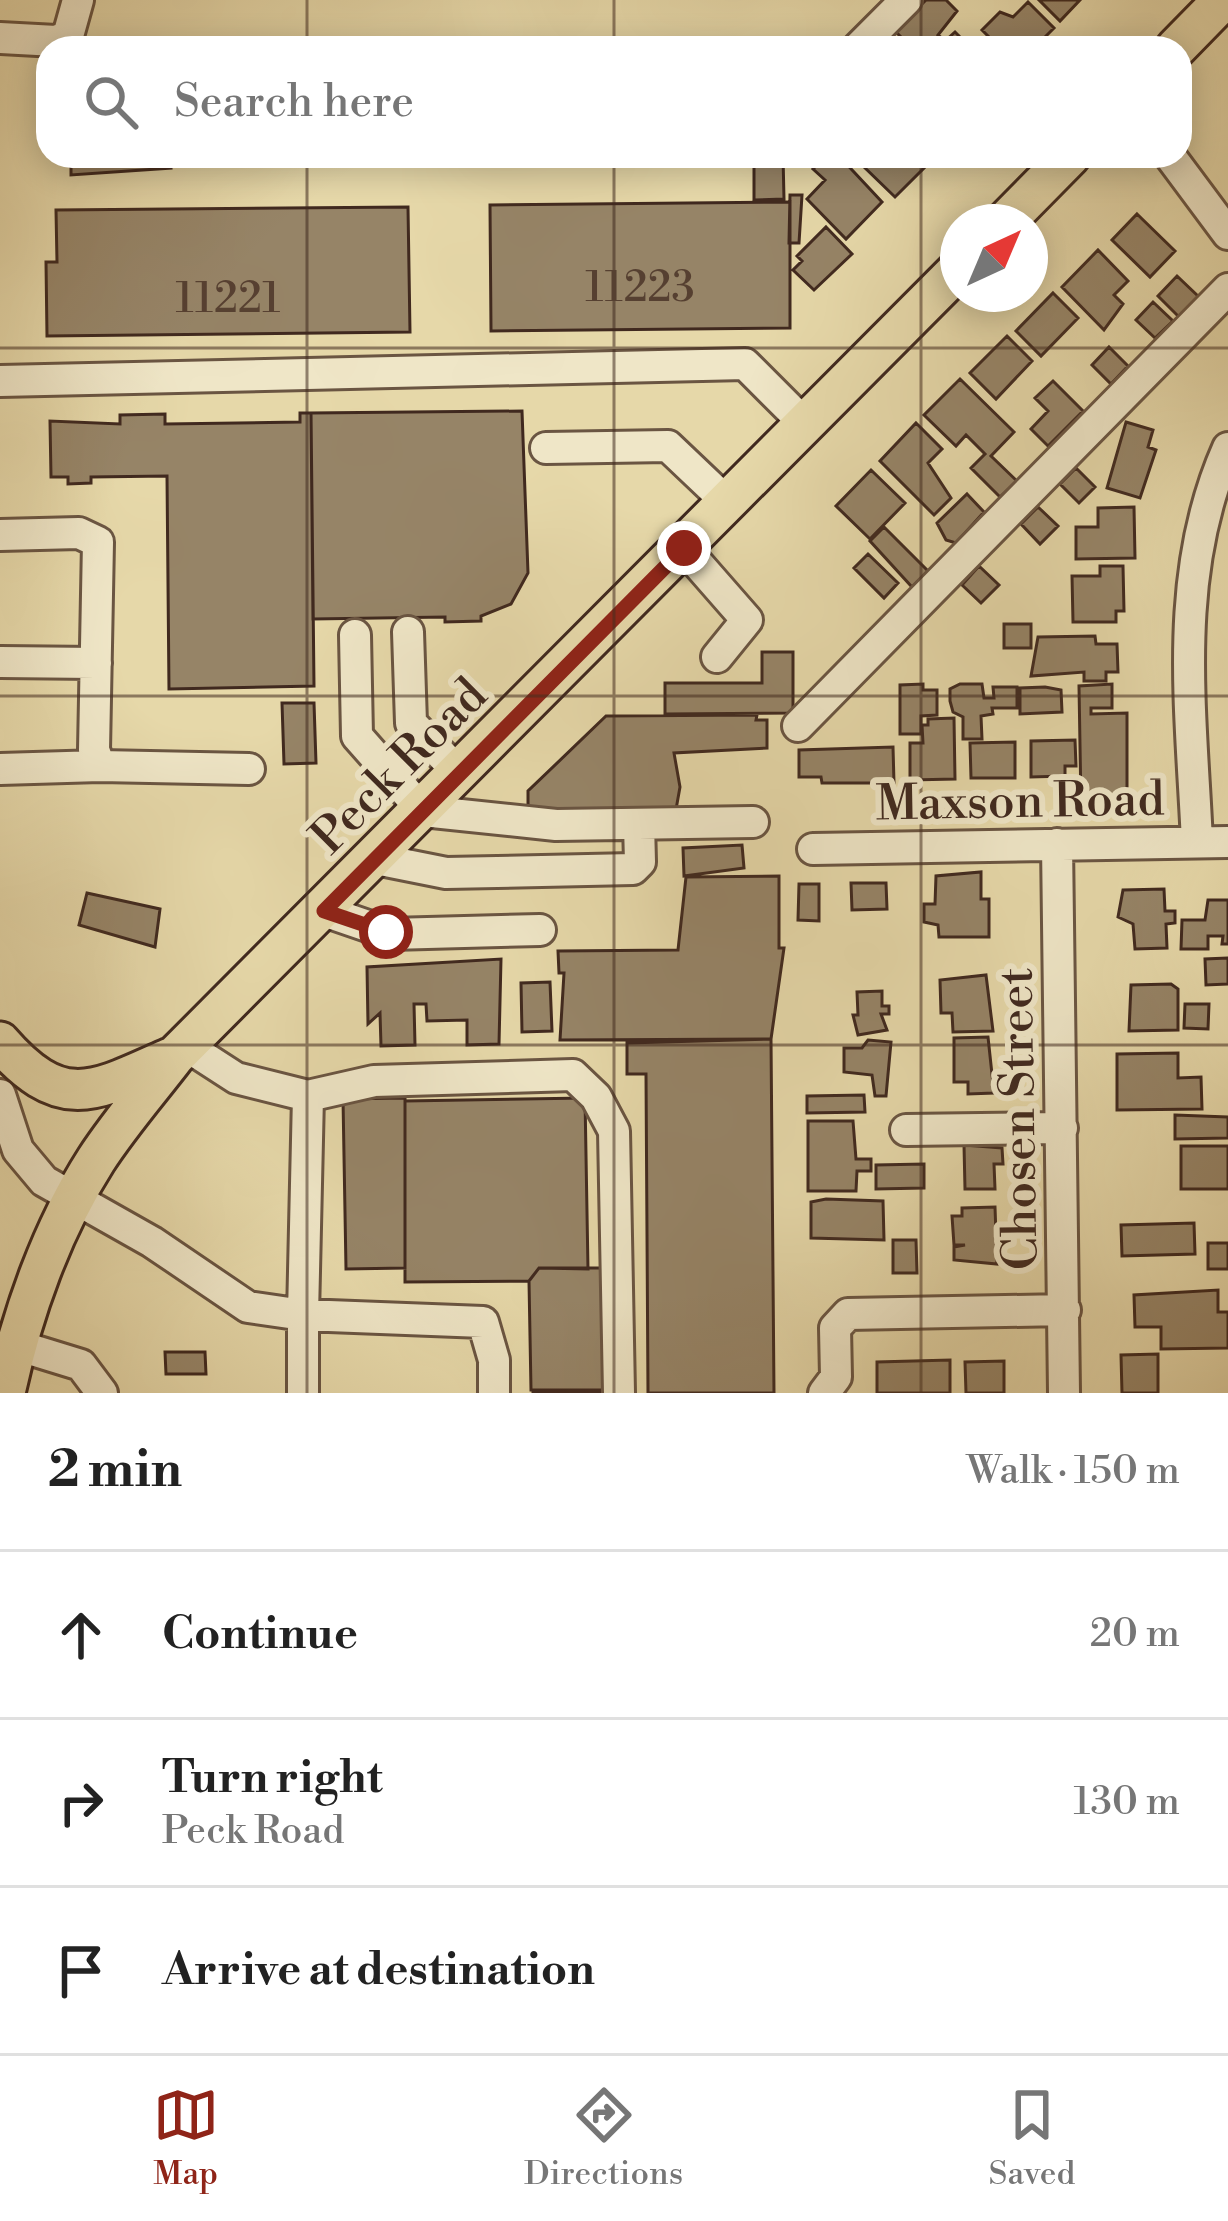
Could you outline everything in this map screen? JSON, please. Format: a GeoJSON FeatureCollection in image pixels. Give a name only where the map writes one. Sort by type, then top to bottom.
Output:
{"type":"FeatureCollection","features":[{"type":"Feature","properties":{"kind":"main road"},"geometry":{"type":"LineString","coordinates":[[1188,36],[1223,0]]}},
{"type":"Feature","properties":{"kind":"main road"},"geometry":{"type":"LineString","coordinates":[[1023,204],[1058,168]]}},
{"type":"Feature","properties":{"kind":"main road","name":"Peck Road"},"geometry":{"type":"LineString","coordinates":[[8,1368],[41,1272],[95,1161],[180,1050],[423,812],[940,288]]}},
{"type":"Feature","properties":{"kind":"main road"},"geometry":{"type":"LineString","coordinates":[[0,1042],[24,1070],[51,1087],[77,1093],[105,1088],[180,1050]]}},
{"type":"Feature","properties":{"kind":"street"},"geometry":{"type":"LineString","coordinates":[[68,36],[78,0]]}},
{"type":"Feature","properties":{"kind":"street"},"geometry":{"type":"LineString","coordinates":[[870,36],[906,0]]}},
{"type":"Feature","properties":{"kind":"street"},"geometry":{"type":"LineString","coordinates":[[0,38],[36,40]]}},
{"type":"Feature","properties":{"kind":"street"},"geometry":{"type":"LineString","coordinates":[[1179,168],[1228,234]]}},
{"type":"Feature","properties":{"kind":"street"},"geometry":{"type":"LineString","coordinates":[[798,726],[1228,289]]}},
{"type":"Feature","properties":{"kind":"street"},"geometry":{"type":"LineString","coordinates":[[0,381],[745,364],[805,424]]}},
{"type":"Feature","properties":{"kind":"street"},"geometry":{"type":"LineString","coordinates":[[547,448],[668,446],[728,503]]}},
{"type":"Feature","properties":{"kind":"street"},"geometry":{"type":"LineString","coordinates":[[1212,842],[1186,617],[1206,506],[1228,448]]}},
{"type":"Feature","properties":{"kind":"street"},"geometry":{"type":"LineString","coordinates":[[0,535],[79,533],[98,542],[94,750],[100,766]]}},
{"type":"Feature","properties":{"kind":"street"},"geometry":{"type":"LineString","coordinates":[[684,548],[747,620],[717,657]]}},
{"type":"Feature","properties":{"kind":"street"},"geometry":{"type":"LineString","coordinates":[[408,632],[411,722],[460,774]]}},
{"type":"Feature","properties":{"kind":"street"},"geometry":{"type":"LineString","coordinates":[[355,634],[357,736],[423,812],[556,825],[753,823]]}},
{"type":"Feature","properties":{"kind":"street"},"geometry":{"type":"LineString","coordinates":[[0,662],[96,663]]}},
{"type":"Feature","properties":{"kind":"street"},"geometry":{"type":"LineString","coordinates":[[0,769],[249,770]]}},
{"type":"Feature","properties":{"kind":"street"},"geometry":{"type":"LineString","coordinates":[[376,859],[446,873],[633,869],[640,862],[638,824]]}},
{"type":"Feature","properties":{"kind":"street","name":"Maxson Road"},"geometry":{"type":"LineString","coordinates":[[813,849],[1212,842]]}},
{"type":"Feature","properties":{"kind":"street","name":"Chosen Street"},"geometry":{"type":"LineString","coordinates":[[1057,844],[1064,1393]]}},
{"type":"Feature","properties":{"kind":"street"},"geometry":{"type":"LineString","coordinates":[[324,911],[391,934],[540,930]]}},
{"type":"Feature","properties":{"kind":"street"},"geometry":{"type":"LineString","coordinates":[[180,1050],[236,1078],[308,1096],[374,1081],[573,1076],[614,1131],[619,1393]]}},
{"type":"Feature","properties":{"kind":"street"},"geometry":{"type":"LineString","coordinates":[[0,1095],[18,1150],[44,1181],[152,1242],[248,1307],[303,1315],[483,1322],[494,1360],[494,1393]]}},
{"type":"Feature","properties":{"kind":"street"},"geometry":{"type":"LineString","coordinates":[[303,1393],[308,1096]]}},
{"type":"Feature","properties":{"kind":"street"},"geometry":{"type":"LineString","coordinates":[[906,1130],[1062,1128]]}},
{"type":"Feature","properties":{"kind":"street"},"geometry":{"type":"LineString","coordinates":[[824,1393],[836,1377],[835,1328],[848,1314],[1065,1310]]}},
{"type":"Feature","properties":{"kind":"street"},"geometry":{"type":"LineString","coordinates":[[8,1368],[80,1365],[102,1393]]}},
{"type":"Feature","properties":{"kind":"building"},"geometry":{"type":"Polygon","coordinates":[[[926,0],[946,0],[957,11],[939,36],[900,36],[895,31],[926,0]]]}},
{"type":"Feature","properties":{"kind":"building"},"geometry":{"type":"Polygon","coordinates":[[[1039,0],[1080,0],[1060,21],[1039,0]]]}},
{"type":"Feature","properties":{"kind":"building"},"geometry":{"type":"Polygon","coordinates":[[[1028,2],[1054,28],[1046,36],[988,36],[982,30],[1000,12],[1013,17],[1028,2]]]}},
{"type":"Feature","properties":{"kind":"building"},"geometry":{"type":"Polygon","coordinates":[[[71,168],[171,168],[71,175],[71,168]]]}},
{"type":"Feature","properties":{"kind":"building"},"geometry":{"type":"Polygon","coordinates":[[[754,168],[783,168],[784,199],[754,200],[754,168]]]}},
{"type":"Feature","properties":{"kind":"building"},"geometry":{"type":"Polygon","coordinates":[[[850,168],[882,202],[846,239],[807,199],[825,180],[813,169],[850,168]]]}},
{"type":"Feature","properties":{"kind":"building"},"geometry":{"type":"Polygon","coordinates":[[[865,168],[924,168],[895,197],[865,168]]]}},
{"type":"Feature","properties":{"kind":"building"},"geometry":{"type":"Polygon","coordinates":[[[790,195],[802,195],[799,243],[789,243],[790,195]]]}},
{"type":"Feature","properties":{"kind":"building"},"geometry":{"type":"Polygon","coordinates":[[[790,202],[790,328],[491,331],[490,205],[790,202]]]}},
{"type":"Feature","properties":{"kind":"building"},"geometry":{"type":"Polygon","coordinates":[[[408,207],[410,332],[47,336],[46,262],[57,262],[56,210],[408,207]]]}},
{"type":"Feature","properties":{"kind":"building"},"geometry":{"type":"Polygon","coordinates":[[[1137,214],[1175,251],[1150,277],[1112,240],[1137,214]]]}},
{"type":"Feature","properties":{"kind":"building"},"geometry":{"type":"Polygon","coordinates":[[[826,227],[852,254],[814,290],[793,270],[802,261],[797,256],[826,227]]]}},
{"type":"Feature","properties":{"kind":"building"},"geometry":{"type":"Polygon","coordinates":[[[1098,250],[1128,281],[1114,295],[1123,304],[1104,330],[1062,287],[1098,250]]]}},
{"type":"Feature","properties":{"kind":"building"},"geometry":{"type":"Polygon","coordinates":[[[1177,276],[1199,297],[1179,317],[1158,296],[1177,276]]]}},
{"type":"Feature","properties":{"kind":"building"},"geometry":{"type":"Polygon","coordinates":[[[1053,293],[1078,318],[1041,356],[1016,331],[1034,312],[1048,312],[1053,293]]]}},
{"type":"Feature","properties":{"kind":"building"},"geometry":{"type":"Polygon","coordinates":[[[1153,302],[1173,321],[1155,338],[1136,320],[1153,302]]]}},
{"type":"Feature","properties":{"kind":"building"},"geometry":{"type":"Polygon","coordinates":[[[1007,336],[1032,361],[996,399],[970,373],[1007,336]]]}},
{"type":"Feature","properties":{"kind":"building"},"geometry":{"type":"Polygon","coordinates":[[[1109,347],[1128,366],[1111,384],[1092,365],[1109,347]]]}},
{"type":"Feature","properties":{"kind":"building"},"geometry":{"type":"Polygon","coordinates":[[[960,379],[1014,432],[991,456],[1017,481],[1000,497],[971,468],[985,454],[966,435],[956,446],[924,415],[960,379]]]}},
{"type":"Feature","properties":{"kind":"building"},"geometry":{"type":"Polygon","coordinates":[[[1053,381],[1083,411],[1048,446],[1031,429],[1048,411],[1035,398],[1053,381]]]}},
{"type":"Feature","properties":{"kind":"building"},"geometry":{"type":"Polygon","coordinates":[[[522,411],[528,573],[511,604],[481,616],[481,621],[313,619],[311,413],[522,411]]]}},
{"type":"Feature","properties":{"kind":"building"},"geometry":{"type":"Polygon","coordinates":[[[300,413],[311,413],[314,686],[169,689],[167,476],[91,477],[91,483],[68,484],[68,477],[51,477],[50,421],[120,424],[120,415],[165,414],[165,424],[300,422],[300,413]]]}},
{"type":"Feature","properties":{"kind":"building"},"geometry":{"type":"Polygon","coordinates":[[[1126,422],[1153,430],[1148,447],[1156,450],[1140,498],[1107,488],[1126,422]]]}},
{"type":"Feature","properties":{"kind":"building"},"geometry":{"type":"Polygon","coordinates":[[[916,423],[942,449],[928,463],[951,498],[934,515],[880,461],[916,423]]]}},
{"type":"Feature","properties":{"kind":"building"},"geometry":{"type":"Polygon","coordinates":[[[1076,468],[1095,487],[1079,503],[1060,484],[1076,468]]]}},
{"type":"Feature","properties":{"kind":"building"},"geometry":{"type":"Polygon","coordinates":[[[871,470],[905,503],[870,539],[836,506],[871,470]]]}},
{"type":"Feature","properties":{"kind":"building"},"geometry":{"type":"Polygon","coordinates":[[[967,494],[984,512],[956,543],[946,540],[937,523],[967,494]]]}},
{"type":"Feature","properties":{"kind":"building"},"geometry":{"type":"Polygon","coordinates":[[[1038,507],[1058,526],[1040,544],[1021,524],[1038,507]]]}},
{"type":"Feature","properties":{"kind":"building"},"geometry":{"type":"Polygon","coordinates":[[[1134,507],[1135,558],[1076,559],[1076,527],[1098,527],[1098,508],[1134,507]]]}},
{"type":"Feature","properties":{"kind":"building"},"geometry":{"type":"Polygon","coordinates":[[[884,527],[928,571],[912,587],[870,541],[884,527]]]}},
{"type":"Feature","properties":{"kind":"building"},"geometry":{"type":"Polygon","coordinates":[[[868,554],[898,583],[884,598],[854,568],[868,554]]]}},
{"type":"Feature","properties":{"kind":"building"},"geometry":{"type":"Polygon","coordinates":[[[979,566],[999,585],[981,603],[962,585],[979,566]]]}},
{"type":"Feature","properties":{"kind":"building"},"geometry":{"type":"Polygon","coordinates":[[[1100,566],[1123,566],[1124,611],[1116,611],[1116,622],[1073,622],[1072,576],[1100,576],[1100,566]]]}},
{"type":"Feature","properties":{"kind":"building"},"geometry":{"type":"Polygon","coordinates":[[[1004,624],[1031,624],[1031,648],[1004,648],[1004,624]]]}},
{"type":"Feature","properties":{"kind":"building"},"geometry":{"type":"Polygon","coordinates":[[[1095,636],[1096,644],[1117,644],[1118,672],[1106,672],[1106,681],[1084,681],[1084,672],[1031,676],[1038,637],[1095,636]]]}},
{"type":"Feature","properties":{"kind":"building"},"geometry":{"type":"Polygon","coordinates":[[[762,652],[793,652],[793,713],[665,714],[665,683],[762,683],[762,652]]]}},
{"type":"Feature","properties":{"kind":"building"},"geometry":{"type":"Polygon","coordinates":[[[923,684],[923,690],[937,690],[937,715],[921,716],[921,734],[900,734],[900,685],[923,684]]]}},
{"type":"Feature","properties":{"kind":"building"},"geometry":{"type":"Polygon","coordinates":[[[982,684],[984,698],[994,698],[993,687],[1017,687],[1017,708],[992,708],[993,714],[981,716],[982,739],[963,739],[963,717],[953,712],[950,701],[950,689],[982,684]]]}},
{"type":"Feature","properties":{"kind":"building"},"geometry":{"type":"Polygon","coordinates":[[[1112,684],[1112,708],[1091,708],[1091,714],[1127,713],[1127,798],[1081,804],[1079,686],[1112,684]]]}},
{"type":"Feature","properties":{"kind":"building"},"geometry":{"type":"Polygon","coordinates":[[[1020,688],[1061,690],[1062,712],[1020,714],[1020,688]]]}},
{"type":"Feature","properties":{"kind":"building"},"geometry":{"type":"Polygon","coordinates":[[[282,703],[314,703],[316,763],[284,764],[282,703]]]}},
{"type":"Feature","properties":{"kind":"building"},"geometry":{"type":"Polygon","coordinates":[[[757,715],[756,720],[767,720],[767,748],[674,753],[680,787],[675,815],[528,816],[528,791],[606,716],[757,715]]]}},
{"type":"Feature","properties":{"kind":"building"},"geometry":{"type":"Polygon","coordinates":[[[954,718],[955,779],[910,780],[910,743],[923,743],[922,725],[928,725],[928,719],[954,718]]]}},
{"type":"Feature","properties":{"kind":"building"},"geometry":{"type":"Polygon","coordinates":[[[1075,740],[1076,766],[1065,766],[1065,776],[1031,777],[1031,741],[1075,740]]]}},
{"type":"Feature","properties":{"kind":"building"},"geometry":{"type":"Polygon","coordinates":[[[1015,742],[1015,778],[971,778],[970,743],[1015,742]]]}},
{"type":"Feature","properties":{"kind":"building"},"geometry":{"type":"Polygon","coordinates":[[[893,747],[894,783],[822,783],[821,777],[799,777],[799,750],[893,747]]]}},
{"type":"Feature","properties":{"kind":"building"},"geometry":{"type":"Polygon","coordinates":[[[742,845],[744,868],[684,876],[683,848],[742,845]]]}},
{"type":"Feature","properties":{"kind":"building"},"geometry":{"type":"Polygon","coordinates":[[[981,872],[981,899],[989,899],[989,937],[939,937],[938,925],[924,922],[924,904],[935,904],[936,876],[981,872]]]}},
{"type":"Feature","properties":{"kind":"building"},"geometry":{"type":"Polygon","coordinates":[[[779,876],[779,948],[784,948],[771,1039],[560,1040],[564,973],[559,973],[558,951],[678,950],[686,877],[779,876]]]}},
{"type":"Feature","properties":{"kind":"building"},"geometry":{"type":"Polygon","coordinates":[[[851,883],[886,883],[887,909],[852,910],[851,883]]]}},
{"type":"Feature","properties":{"kind":"building"},"geometry":{"type":"Polygon","coordinates":[[[799,884],[819,884],[819,921],[798,920],[799,884]]]}},
{"type":"Feature","properties":{"kind":"building"},"geometry":{"type":"Polygon","coordinates":[[[1164,889],[1165,911],[1175,911],[1175,923],[1166,924],[1167,948],[1135,949],[1133,924],[1118,917],[1123,890],[1164,889]]]}},
{"type":"Feature","properties":{"kind":"building"},"geometry":{"type":"Polygon","coordinates":[[[87,893],[160,909],[155,947],[79,925],[87,893]]]}},
{"type":"Feature","properties":{"kind":"building"},"geometry":{"type":"Polygon","coordinates":[[[1208,900],[1228,900],[1228,944],[1222,944],[1223,936],[1208,936],[1208,949],[1181,949],[1182,920],[1205,920],[1208,900]]]}},
{"type":"Feature","properties":{"kind":"building"},"geometry":{"type":"Polygon","coordinates":[[[1228,958],[1228,984],[1206,985],[1205,959],[1228,958]]]}},
{"type":"Feature","properties":{"kind":"building"},"geometry":{"type":"Polygon","coordinates":[[[501,959],[499,1044],[467,1045],[467,1020],[427,1021],[426,1004],[414,1004],[415,1045],[381,1046],[380,1013],[368,1024],[367,967],[501,959]]]}},
{"type":"Feature","properties":{"kind":"building"},"geometry":{"type":"Polygon","coordinates":[[[986,975],[993,1031],[953,1032],[952,1013],[941,1013],[940,980],[986,975]]]}},
{"type":"Feature","properties":{"kind":"building"},"geometry":{"type":"Polygon","coordinates":[[[550,982],[552,1031],[522,1032],[521,983],[550,982]]]}},
{"type":"Feature","properties":{"kind":"building"},"geometry":{"type":"Polygon","coordinates":[[[1171,984],[1178,989],[1178,1030],[1129,1031],[1131,985],[1171,984]]]}},
{"type":"Feature","properties":{"kind":"building"},"geometry":{"type":"Polygon","coordinates":[[[882,991],[882,1006],[889,1006],[889,1014],[881,1014],[887,1030],[858,1035],[853,1015],[858,1015],[857,992],[882,991]]]}},
{"type":"Feature","properties":{"kind":"building"},"geometry":{"type":"Polygon","coordinates":[[[1185,1004],[1209,1004],[1208,1029],[1184,1028],[1185,1004]]]}},
{"type":"Feature","properties":{"kind":"building"},"geometry":{"type":"Polygon","coordinates":[[[988,1037],[994,1093],[968,1094],[968,1082],[954,1082],[954,1038],[988,1037]]]}},
{"type":"Feature","properties":{"kind":"building"},"geometry":{"type":"Polygon","coordinates":[[[771,1039],[774,1393],[648,1393],[646,1074],[627,1074],[627,1043],[771,1039]]]}},
{"type":"Feature","properties":{"kind":"building"},"geometry":{"type":"Polygon","coordinates":[[[868,1040],[891,1042],[886,1096],[875,1096],[872,1075],[844,1072],[844,1048],[862,1048],[868,1040]]]}},
{"type":"Feature","properties":{"kind":"building"},"geometry":{"type":"Polygon","coordinates":[[[1178,1053],[1178,1078],[1201,1077],[1202,1109],[1117,1110],[1117,1054],[1178,1053]]]}},
{"type":"Feature","properties":{"kind":"building"},"geometry":{"type":"Polygon","coordinates":[[[864,1095],[865,1112],[807,1113],[807,1096],[864,1095]]]}},
{"type":"Feature","properties":{"kind":"building"},"geometry":{"type":"Polygon","coordinates":[[[405,1098],[405,1268],[346,1269],[343,1099],[405,1098]]]}},
{"type":"Feature","properties":{"kind":"building"},"geometry":{"type":"Polygon","coordinates":[[[585,1098],[588,1269],[539,1268],[529,1281],[405,1282],[405,1101],[585,1098]]]}},
{"type":"Feature","properties":{"kind":"building"},"geometry":{"type":"Polygon","coordinates":[[[1175,1115],[1228,1117],[1228,1138],[1175,1139],[1175,1115]]]}},
{"type":"Feature","properties":{"kind":"building"},"geometry":{"type":"Polygon","coordinates":[[[808,1121],[853,1121],[856,1159],[871,1159],[871,1171],[857,1171],[856,1191],[808,1191],[808,1121]]]}},
{"type":"Feature","properties":{"kind":"building"},"geometry":{"type":"Polygon","coordinates":[[[964,1145],[1002,1148],[1003,1164],[994,1164],[995,1189],[965,1189],[964,1145]]]}},
{"type":"Feature","properties":{"kind":"building"},"geometry":{"type":"Polygon","coordinates":[[[1181,1146],[1228,1146],[1228,1189],[1181,1189],[1181,1146]]]}},
{"type":"Feature","properties":{"kind":"building"},"geometry":{"type":"Polygon","coordinates":[[[924,1164],[924,1188],[876,1189],[876,1165],[924,1164]]]}},
{"type":"Feature","properties":{"kind":"building"},"geometry":{"type":"Polygon","coordinates":[[[883,1201],[884,1240],[811,1238],[811,1202],[883,1201]]]}},
{"type":"Feature","properties":{"kind":"building"},"geometry":{"type":"Polygon","coordinates":[[[995,1207],[997,1264],[954,1260],[954,1247],[965,1245],[954,1245],[952,1216],[962,1216],[962,1208],[995,1207]]]}},
{"type":"Feature","properties":{"kind":"building"},"geometry":{"type":"Polygon","coordinates":[[[1194,1223],[1195,1254],[1122,1256],[1121,1225],[1194,1223]]]}},
{"type":"Feature","properties":{"kind":"building"},"geometry":{"type":"Polygon","coordinates":[[[893,1240],[916,1240],[917,1273],[893,1273],[893,1240]]]}},
{"type":"Feature","properties":{"kind":"building"},"geometry":{"type":"Polygon","coordinates":[[[1208,1243],[1228,1243],[1228,1269],[1208,1269],[1208,1243]]]}},
{"type":"Feature","properties":{"kind":"building"},"geometry":{"type":"Polygon","coordinates":[[[539,1268],[612,1268],[614,1390],[531,1390],[529,1281],[539,1268]]]}},
{"type":"Feature","properties":{"kind":"building"},"geometry":{"type":"Polygon","coordinates":[[[1218,1290],[1218,1312],[1228,1312],[1228,1348],[1161,1349],[1161,1327],[1135,1327],[1134,1295],[1218,1290]]]}},
{"type":"Feature","properties":{"kind":"building"},"geometry":{"type":"Polygon","coordinates":[[[165,1352],[205,1352],[206,1374],[166,1374],[165,1352]]]}},
{"type":"Feature","properties":{"kind":"building"},"geometry":{"type":"Polygon","coordinates":[[[1158,1354],[1158,1393],[1122,1393],[1121,1355],[1158,1354]]]}},
{"type":"Feature","properties":{"kind":"building"},"geometry":{"type":"Polygon","coordinates":[[[950,1360],[950,1393],[877,1393],[877,1362],[950,1360]]]}},
{"type":"Feature","properties":{"kind":"building"},"geometry":{"type":"Polygon","coordinates":[[[1004,1361],[1004,1393],[966,1393],[965,1362],[1004,1361]]]}},
{"type":"Feature","properties":{"kind":"building"},"geometry":{"type":"Polygon","coordinates":[[[614,1390],[614,1393],[533,1393],[614,1390]]]}},
{"type":"Feature","properties":{"kind":"route"},"geometry":{"type":"LineString","coordinates":[[386,932],[324,911],[684,548]]}}]}
